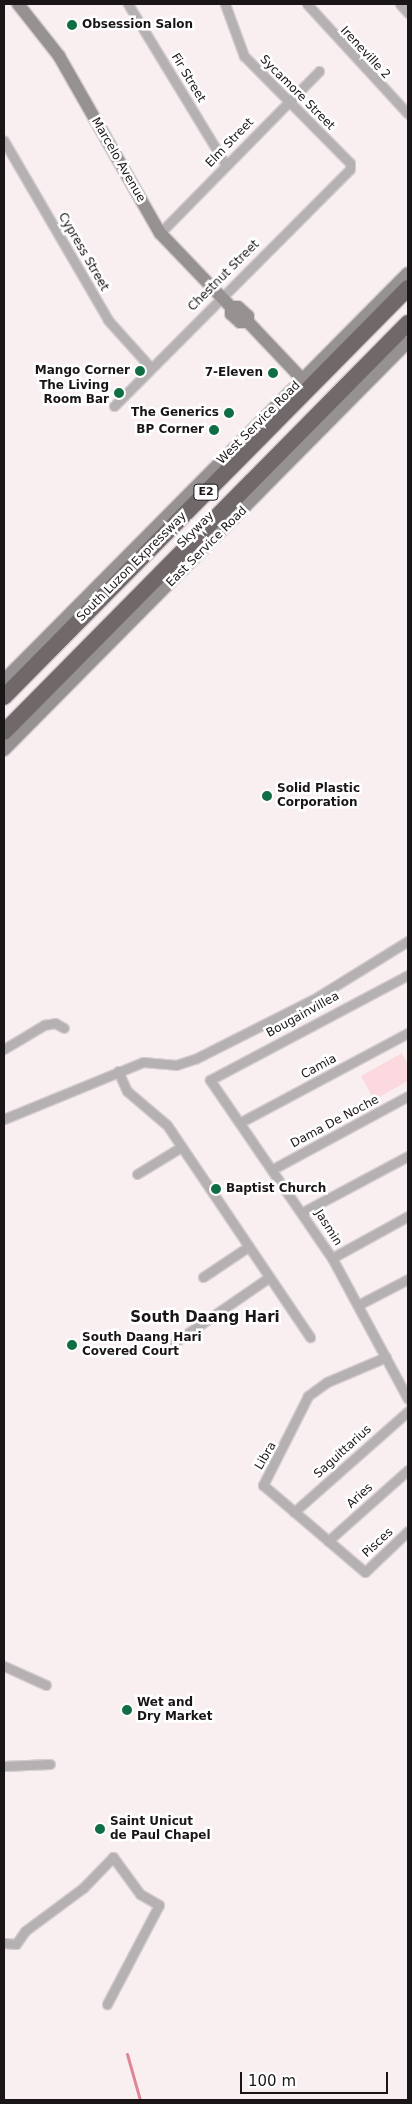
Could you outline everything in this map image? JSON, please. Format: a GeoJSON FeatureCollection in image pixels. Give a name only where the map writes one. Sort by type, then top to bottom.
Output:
{"type":"FeatureCollection","features":[{"type":"Feature","properties":{"kind":"highway","name":"South Luzon Expressway"},"geometry":{"type":"LineString","coordinates":[[4,697],[408,288]]}},
{"type":"Feature","properties":{"kind":"highway","name":"Skyway"},"geometry":{"type":"LineString","coordinates":[[4,707],[408,299]]}},
{"type":"Feature","properties":{"kind":"highway","name":"Skyway"},"geometry":{"type":"LineString","coordinates":[[4,723],[408,315]]}},
{"type":"Feature","properties":{"kind":"highway","name":"South Luzon Expressway"},"geometry":{"type":"LineString","coordinates":[[4,732],[408,323]]}},
{"type":"Feature","properties":{"kind":"main road","name":"Marcelo Avenue"},"geometry":{"type":"LineString","coordinates":[[18,4],[58,56],[160,233],[231,307],[238,306],[248,322],[302,379]]}},
{"type":"Feature","properties":{"kind":"main road","name":"West Service Road"},"geometry":{"type":"LineString","coordinates":[[4,680],[408,273]]}},
{"type":"Feature","properties":{"kind":"main road","name":"East Service Road"},"geometry":{"type":"LineString","coordinates":[[4,750],[408,342]]}},
{"type":"Feature","properties":{"kind":"street","name":"Fir Street"},"geometry":{"type":"LineString","coordinates":[[128,4],[226,164]]}},
{"type":"Feature","properties":{"kind":"street","name":"Sycamore Street"},"geometry":{"type":"LineString","coordinates":[[224,4],[244,56],[286,104],[351,165]]}},
{"type":"Feature","properties":{"kind":"street","name":"Ireneville 2"},"geometry":{"type":"LineString","coordinates":[[307,4],[408,114]]}},
{"type":"Feature","properties":{"kind":"street"},"geometry":{"type":"LineString","coordinates":[[400,4],[408,13]]}},
{"type":"Feature","properties":{"kind":"street","name":"Elm Street"},"geometry":{"type":"LineString","coordinates":[[160,233],[319,71]]}},
{"type":"Feature","properties":{"kind":"street","name":"Cypress Street"},"geometry":{"type":"LineString","coordinates":[[4,141],[108,320],[151,368]]}},
{"type":"Feature","properties":{"kind":"street","name":"Chestnut Street"},"geometry":{"type":"LineString","coordinates":[[114,406],[351,165]]}},
{"type":"Feature","properties":{"kind":"street"},"geometry":{"type":"LineString","coordinates":[[4,1119],[143,1062],[176,1065],[195,1059],[314,999],[408,941]]}},
{"type":"Feature","properties":{"kind":"street","name":"Bougainvillea"},"geometry":{"type":"LineString","coordinates":[[210,1080],[408,975]]}},
{"type":"Feature","properties":{"kind":"street"},"geometry":{"type":"LineString","coordinates":[[4,1049],[44,1025],[55,1023],[64,1028]]}},
{"type":"Feature","properties":{"kind":"street","name":"Camia"},"geometry":{"type":"LineString","coordinates":[[240,1122],[408,1033]]}},
{"type":"Feature","properties":{"kind":"street"},"geometry":{"type":"LineString","coordinates":[[118,1071],[127,1091],[158,1116],[181,1147],[268,1278],[310,1337]]}},
{"type":"Feature","properties":{"kind":"street","name":"Jasmin"},"geometry":{"type":"LineString","coordinates":[[210,1080],[303,1212],[332,1258],[408,1399]]}},
{"type":"Feature","properties":{"kind":"street","name":"Dama De Noche"},"geometry":{"type":"LineString","coordinates":[[273,1169],[408,1096]]}},
{"type":"Feature","properties":{"kind":"street"},"geometry":{"type":"LineString","coordinates":[[137,1174],[181,1147]]}},
{"type":"Feature","properties":{"kind":"street"},"geometry":{"type":"LineString","coordinates":[[303,1212],[408,1156]]}},
{"type":"Feature","properties":{"kind":"street"},"geometry":{"type":"LineString","coordinates":[[332,1258],[408,1216]]}},
{"type":"Feature","properties":{"kind":"street"},"geometry":{"type":"LineString","coordinates":[[204,1277],[248,1247]]}},
{"type":"Feature","properties":{"kind":"street"},"geometry":{"type":"LineString","coordinates":[[176,1342],[268,1278]]}},
{"type":"Feature","properties":{"kind":"street"},"geometry":{"type":"LineString","coordinates":[[358,1305],[408,1279]]}},
{"type":"Feature","properties":{"kind":"street","name":"Libra"},"geometry":{"type":"LineString","coordinates":[[365,1572],[263,1485],[308,1396],[327,1382],[386,1357]]}},
{"type":"Feature","properties":{"kind":"street","name":"Saguittarius"},"geometry":{"type":"LineString","coordinates":[[294,1512],[408,1411]]}},
{"type":"Feature","properties":{"kind":"street","name":"Aries"},"geometry":{"type":"LineString","coordinates":[[328,1541],[408,1470]]}},
{"type":"Feature","properties":{"kind":"street","name":"Pisces"},"geometry":{"type":"LineString","coordinates":[[365,1572],[408,1531]]}},
{"type":"Feature","properties":{"kind":"street"},"geometry":{"type":"LineString","coordinates":[[4,1666],[46,1685]]}},
{"type":"Feature","properties":{"kind":"street"},"geometry":{"type":"LineString","coordinates":[[4,1766],[50,1764]]}},
{"type":"Feature","properties":{"kind":"street"},"geometry":{"type":"LineString","coordinates":[[4,1943],[16,1944],[25,1931],[83,1888],[113,1857],[140,1894],[159,1905],[107,2004]]}},
{"type":"Feature","properties":{"kind":"shaded area"},"geometry":{"type":"Polygon","coordinates":[[[402,1053],[408,1065],[408,1081],[374,1100],[361,1076],[402,1053]]]}},
{"type":"Feature","properties":{"kind":"waterway"},"geometry":{"type":"LineString","coordinates":[[127,2054],[140,2100]]}},
{"type":"Feature","properties":{"kind":"place","name":"Obsession Salon"},"geometry":{"type":"Point","coordinates":[72,25]}},
{"type":"Feature","properties":{"kind":"place","name":"Mango Corner"},"geometry":{"type":"Point","coordinates":[140,371]}},
{"type":"Feature","properties":{"kind":"place","name":"7-Eleven"},"geometry":{"type":"Point","coordinates":[273,373]}},
{"type":"Feature","properties":{"kind":"place","name":"The Living Room Bar"},"geometry":{"type":"Point","coordinates":[119,393]}},
{"type":"Feature","properties":{"kind":"place","name":"The Generics"},"geometry":{"type":"Point","coordinates":[229,413]}},
{"type":"Feature","properties":{"kind":"place","name":"BP Corner"},"geometry":{"type":"Point","coordinates":[214,430]}},
{"type":"Feature","properties":{"kind":"place","name":"Solid Plastic Corporation"},"geometry":{"type":"Point","coordinates":[267,796]}},
{"type":"Feature","properties":{"kind":"place","name":"Baptist Church"},"geometry":{"type":"Point","coordinates":[216,1189]}},
{"type":"Feature","properties":{"kind":"place","name":"South Daang Hari Covered Court"},"geometry":{"type":"Point","coordinates":[72,1345]}},
{"type":"Feature","properties":{"kind":"place","name":"Wet and Dry Market"},"geometry":{"type":"Point","coordinates":[127,1710]}},
{"type":"Feature","properties":{"kind":"place","name":"Saint Unicut de Paul Chapel"},"geometry":{"type":"Point","coordinates":[100,1829]}},
{"type":"Feature","properties":{"kind":"district","name":"South Daang Hari"},"geometry":{"type":"Point","coordinates":[205,1318]}}]}
